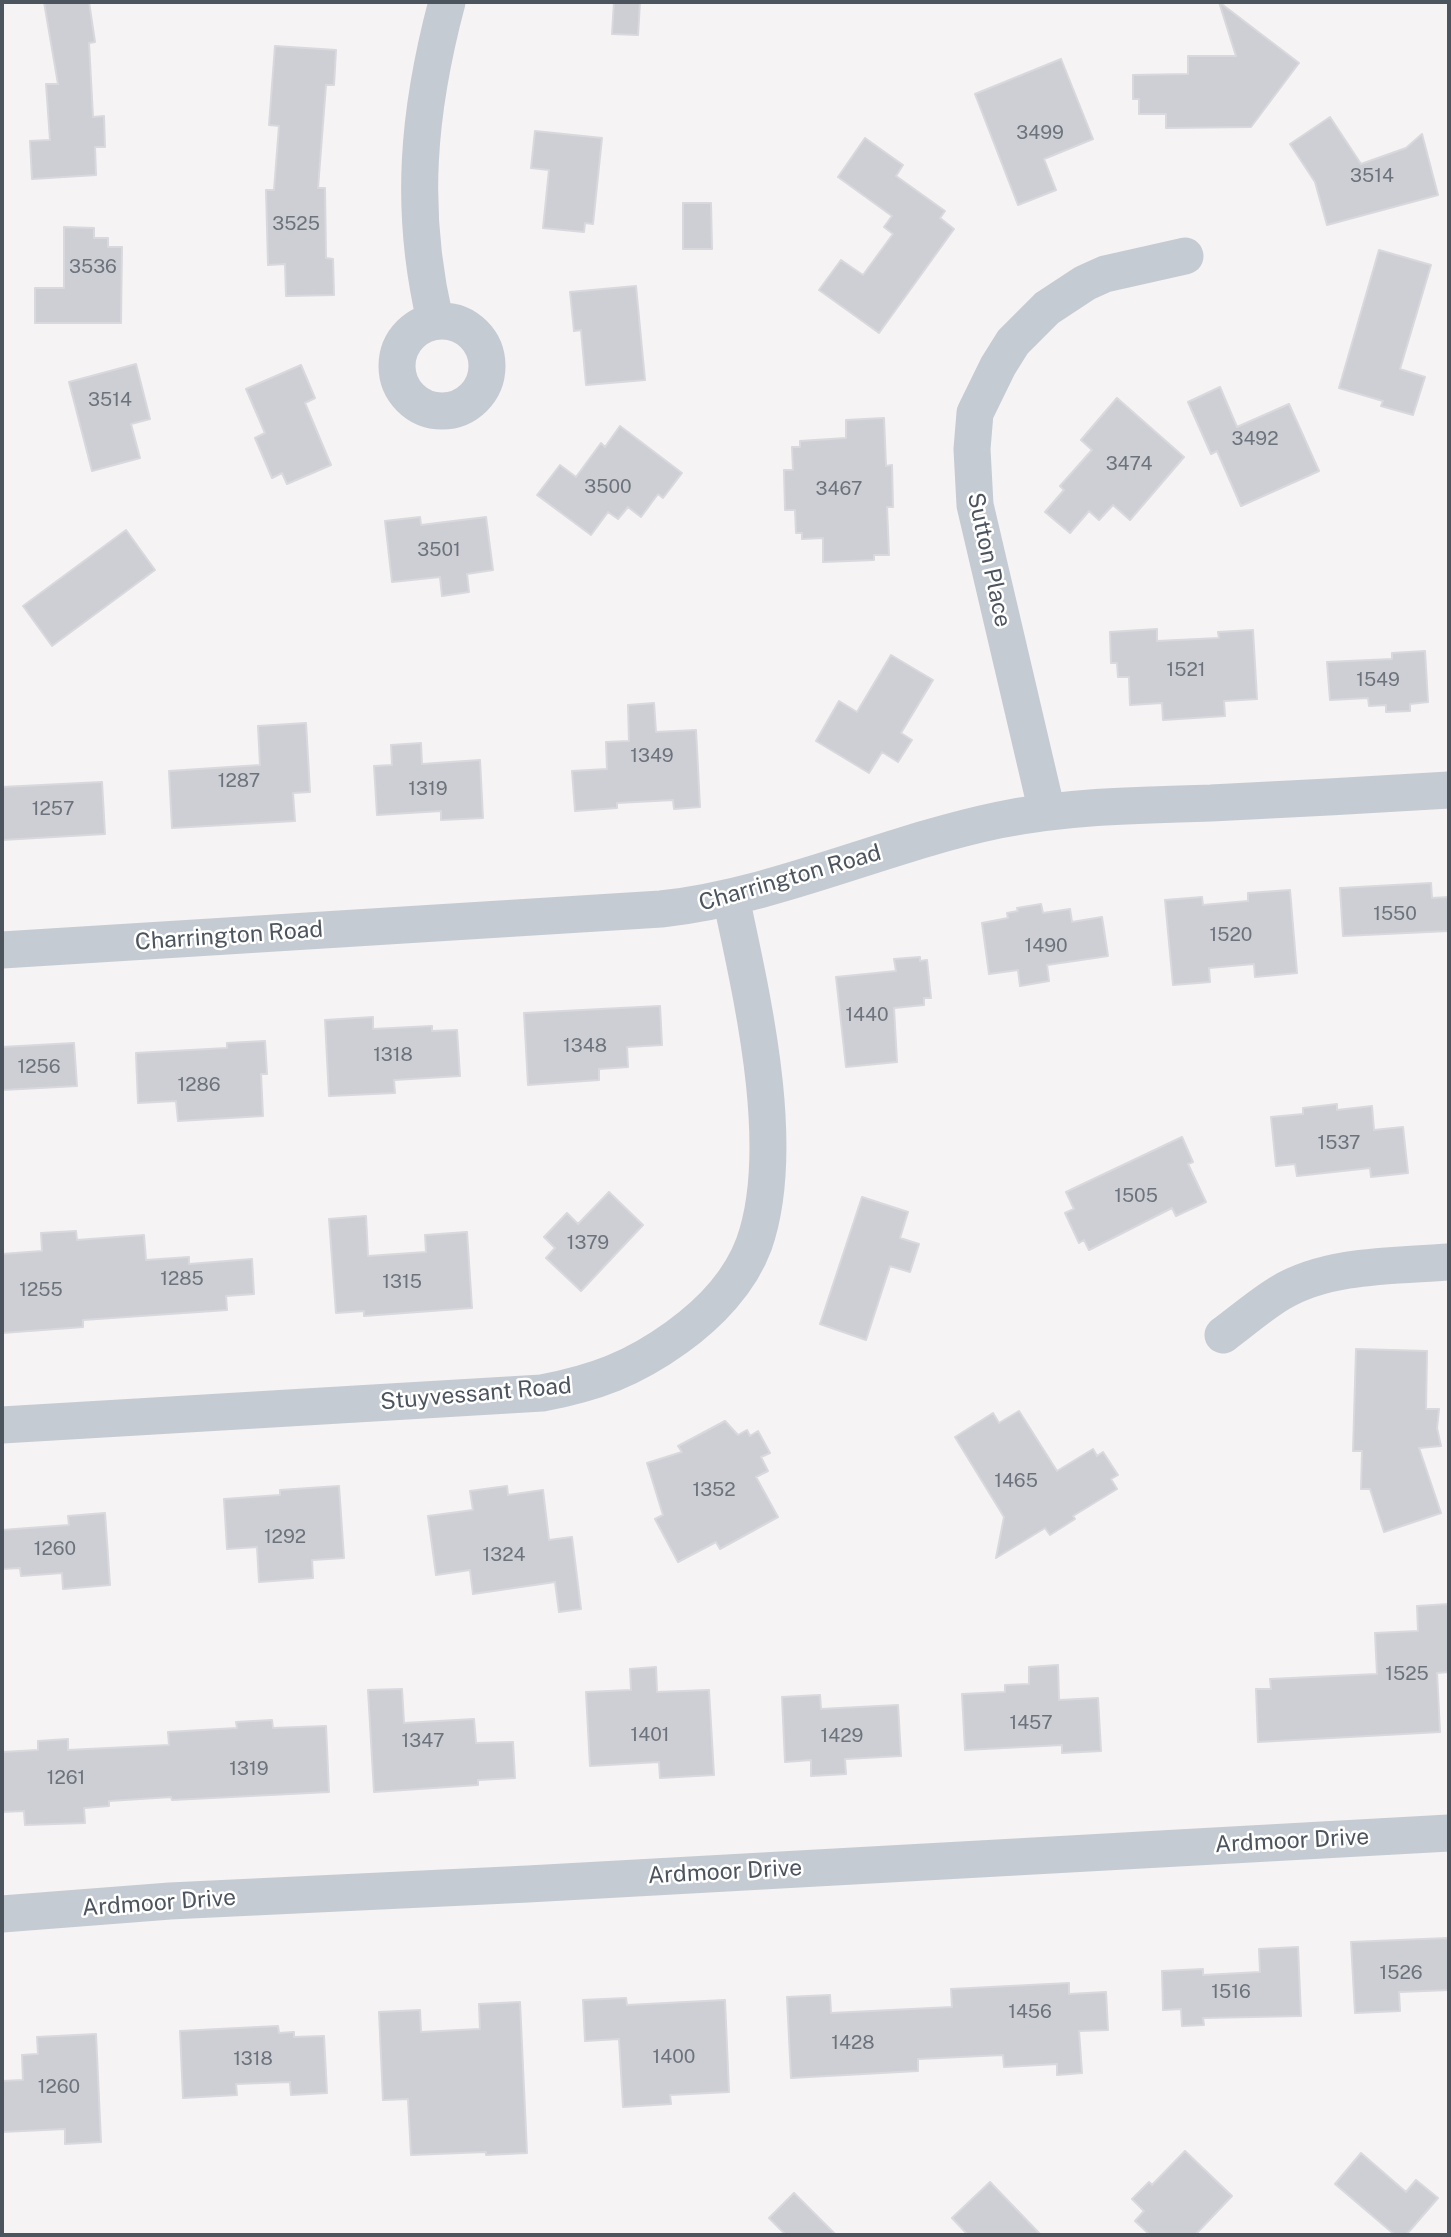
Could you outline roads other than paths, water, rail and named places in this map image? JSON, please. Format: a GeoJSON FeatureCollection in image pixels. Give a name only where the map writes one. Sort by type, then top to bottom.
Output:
{"type":"FeatureCollection","features":[{"type":"Feature","properties":{"kind":"street"},"geometry":{"type":"LineString","coordinates":[[435,320],[423,250],[419,162],[429,79],[447,2]]}},
{"type":"Feature","properties":{"kind":"street","name":"Sutton Place"},"geometry":{"type":"LineString","coordinates":[[1047,812],[975,505],[972,449],[975,413],[1013,342],[1048,308],[1085,283],[1105,274],[1185,256]]}},
{"type":"Feature","properties":{"kind":"street","name":"Charrington Road"},"geometry":{"type":"LineString","coordinates":[[2,950],[661,909],[731,898],[816,875],[922,839],[1047,812],[1449,790]]}},
{"type":"Feature","properties":{"kind":"street","name":"Stuyvessant Road"},"geometry":{"type":"LineString","coordinates":[[2,1425],[542,1392],[601,1380],[658,1351],[695,1324],[720,1299],[739,1274],[753,1246],[762,1216],[769,1150],[765,1104],[745,965],[731,898]]}},
{"type":"Feature","properties":{"kind":"street"},"geometry":{"type":"LineString","coordinates":[[1223,1335],[1280,1292],[1314,1279],[1350,1271],[1449,1262]]}},
{"type":"Feature","properties":{"kind":"street","name":"Ardmoor Drive"},"geometry":{"type":"LineString","coordinates":[[2,1914],[170,1901],[1449,1833]]}}]}
